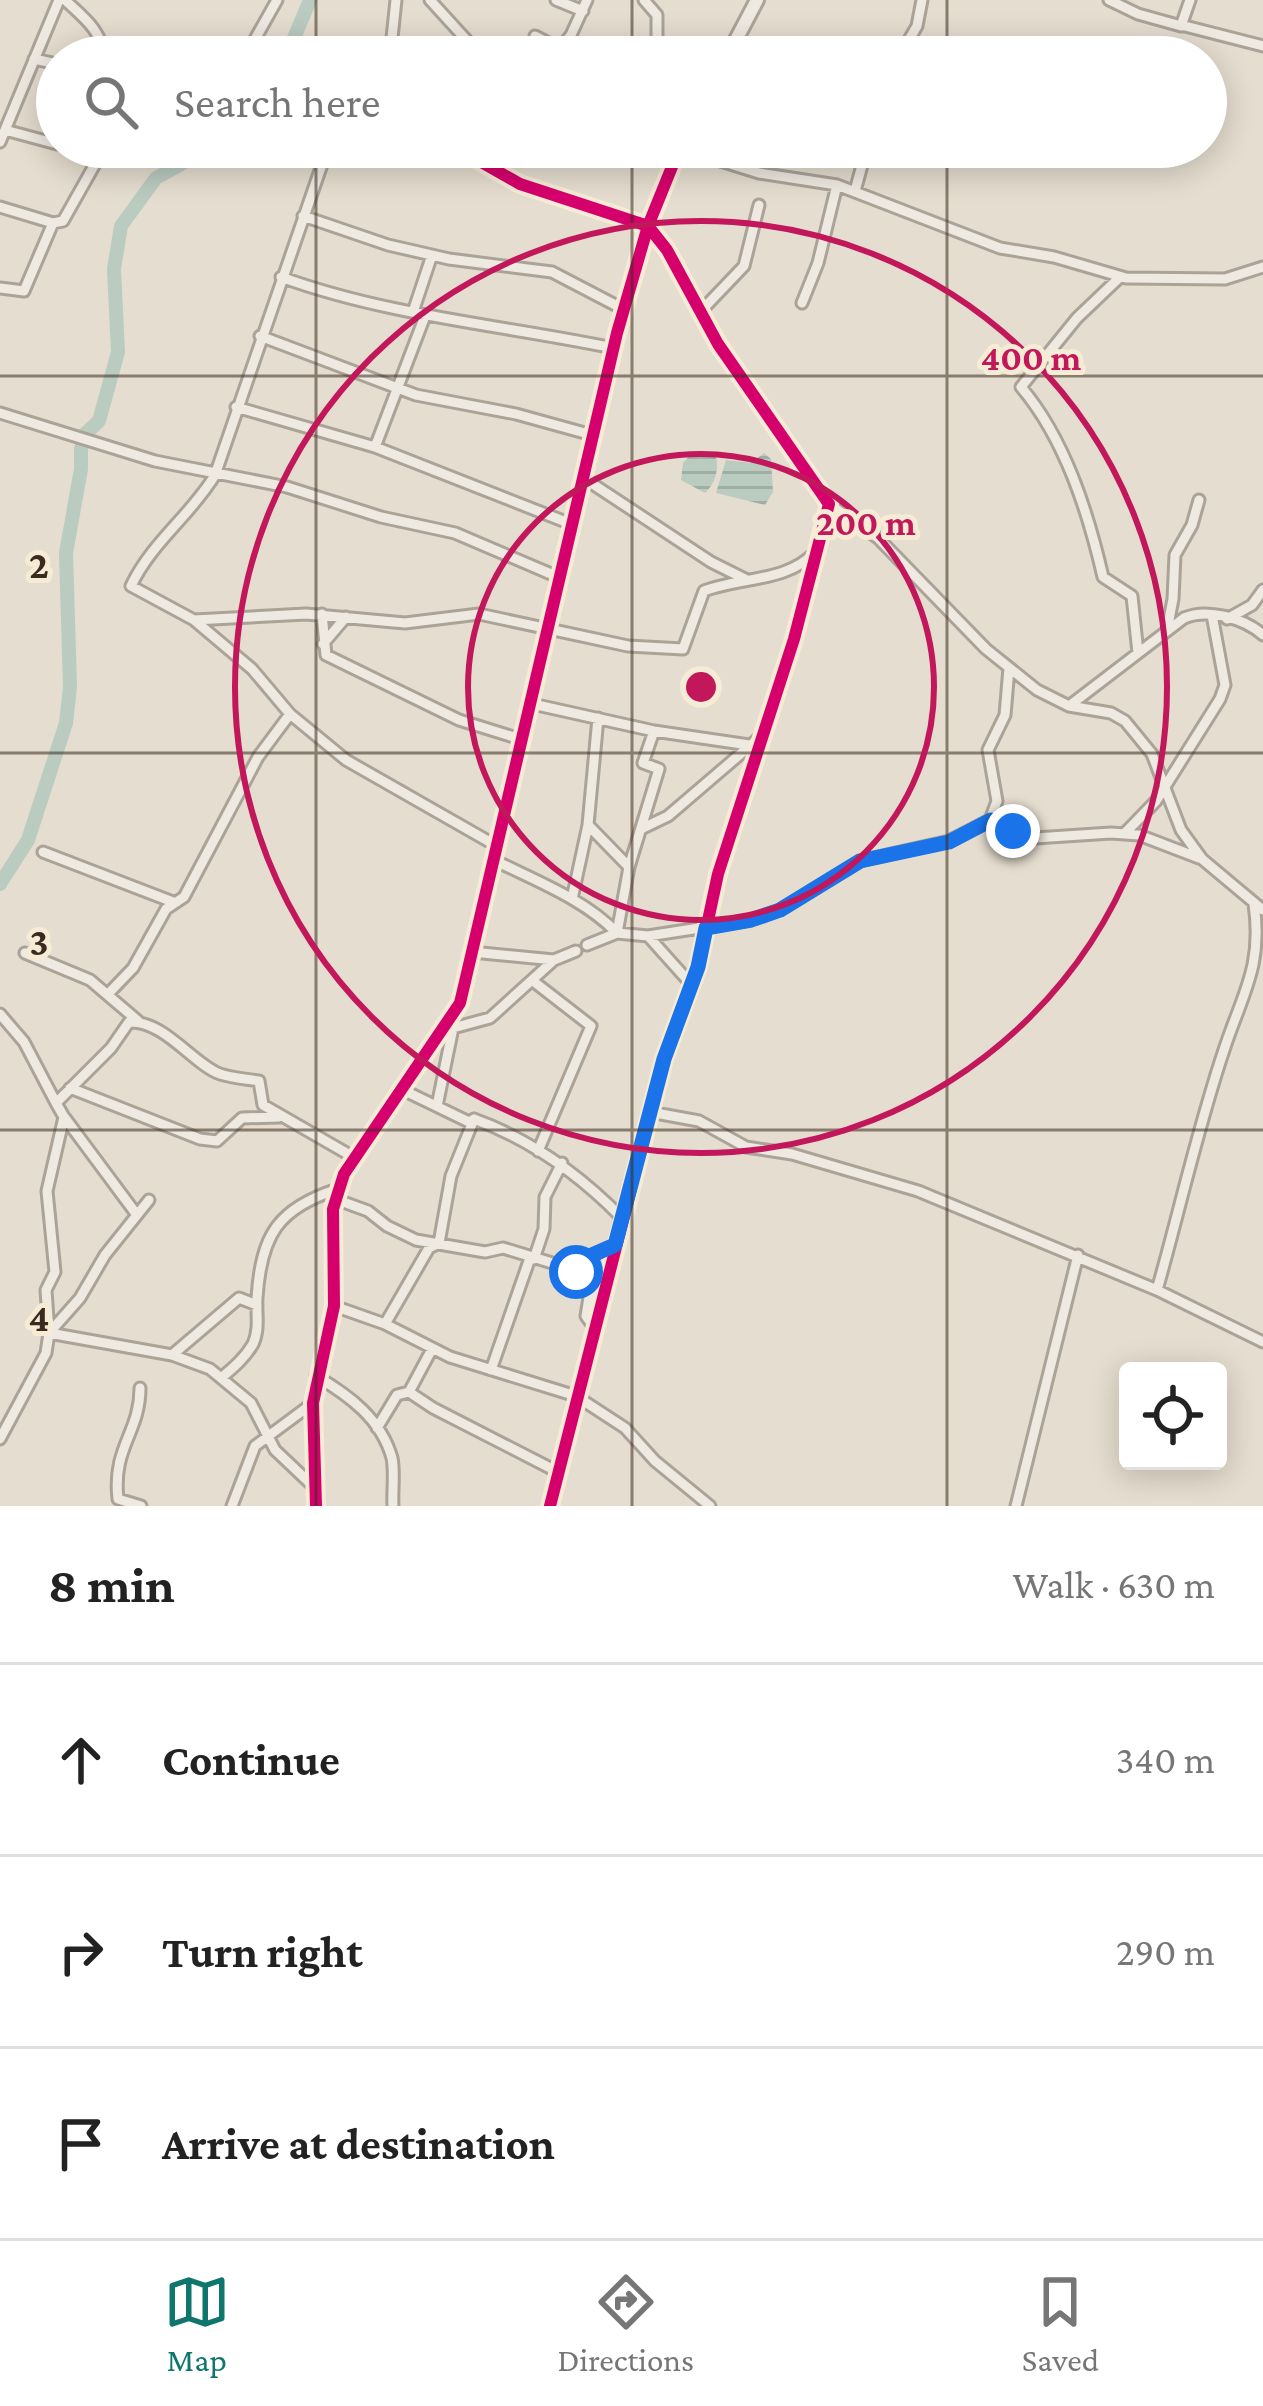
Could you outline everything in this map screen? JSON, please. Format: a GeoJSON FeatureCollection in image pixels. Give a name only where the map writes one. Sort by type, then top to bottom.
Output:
{"type":"FeatureCollection","features":[{"type":"Feature","properties":{"kind":"street"},"geometry":{"type":"LineString","coordinates":[[45,36],[62,0],[91,24],[98,36]]}},
{"type":"Feature","properties":{"kind":"street"},"geometry":{"type":"LineString","coordinates":[[257,36],[277,0]]}},
{"type":"Feature","properties":{"kind":"street"},"geometry":{"type":"LineString","coordinates":[[392,36],[396,0]]}},
{"type":"Feature","properties":{"kind":"street"},"geometry":{"type":"LineString","coordinates":[[430,0],[463,36]]}},
{"type":"Feature","properties":{"kind":"street"},"geometry":{"type":"LineString","coordinates":[[556,0],[585,6],[567,36]]}},
{"type":"Feature","properties":{"kind":"street"},"geometry":{"type":"LineString","coordinates":[[644,0],[657,15],[657,36]]}},
{"type":"Feature","properties":{"kind":"street"},"geometry":{"type":"LineString","coordinates":[[738,36],[757,0]]}},
{"type":"Feature","properties":{"kind":"street"},"geometry":{"type":"LineString","coordinates":[[911,36],[922,0]]}},
{"type":"Feature","properties":{"kind":"street"},"geometry":{"type":"LineString","coordinates":[[1109,0],[1138,14],[1224,36]]}},
{"type":"Feature","properties":{"kind":"street"},"geometry":{"type":"LineString","coordinates":[[1181,25],[1190,0]]}},
{"type":"Feature","properties":{"kind":"street"},"geometry":{"type":"LineString","coordinates":[[1227,37],[1263,46]]}},
{"type":"Feature","properties":{"kind":"street"},"geometry":{"type":"LineString","coordinates":[[0,142],[36,54]]}},
{"type":"Feature","properties":{"kind":"street"},"geometry":{"type":"LineString","coordinates":[[5,130],[36,138]]}},
{"type":"Feature","properties":{"kind":"street"},"geometry":{"type":"LineString","coordinates":[[0,207],[53,223],[63,220],[94,168]]}},
{"type":"Feature","properties":{"kind":"street"},"geometry":{"type":"LineString","coordinates":[[320,168],[215,475],[131,586],[194,620],[252,669],[290,714],[378,781],[603,918],[617,933]]}},
{"type":"Feature","properties":{"kind":"street"},"geometry":{"type":"LineString","coordinates":[[492,168],[520,184],[648,226],[829,505],[878,538],[956,620],[1037,690],[1069,706],[1112,712],[1125,721],[1152,754],[1181,830],[1202,859],[1259,907],[1252,983],[1225,1045],[1157,1290]]}},
{"type":"Feature","properties":{"kind":"street"},"geometry":{"type":"LineString","coordinates":[[437,1106],[613,348],[670,168]]}},
{"type":"Feature","properties":{"kind":"street"},"geometry":{"type":"LineString","coordinates":[[744,168],[837,185],[1000,248],[1120,276],[1225,278],[1263,267]]}},
{"type":"Feature","properties":{"kind":"street"},"geometry":{"type":"LineString","coordinates":[[855,191],[861,168]]}},
{"type":"Feature","properties":{"kind":"street"},"geometry":{"type":"LineString","coordinates":[[802,303],[818,263],[837,185]]}},
{"type":"Feature","properties":{"kind":"street"},"geometry":{"type":"LineString","coordinates":[[700,311],[744,266],[759,206]]}},
{"type":"Feature","properties":{"kind":"street"},"geometry":{"type":"LineString","coordinates":[[303,216],[432,255],[552,272],[623,309]]}},
{"type":"Feature","properties":{"kind":"street"},"geometry":{"type":"LineString","coordinates":[[0,288],[24,291],[53,223]]}},
{"type":"Feature","properties":{"kind":"street"},"geometry":{"type":"LineString","coordinates":[[375,447],[400,387],[432,255]]}},
{"type":"Feature","properties":{"kind":"street"},"geometry":{"type":"LineString","coordinates":[[1120,276],[1077,318],[1021,387],[1075,484],[1089,518],[1102,577],[1132,596],[1138,653]]}},
{"type":"Feature","properties":{"kind":"street"},"geometry":{"type":"LineString","coordinates":[[280,278],[359,303],[613,348]]}},
{"type":"Feature","properties":{"kind":"street"},"geometry":{"type":"LineString","coordinates":[[260,336],[416,395],[592,435]]}},
{"type":"Feature","properties":{"kind":"street"},"geometry":{"type":"LineString","coordinates":[[236,407],[375,447],[571,524]]}},
{"type":"Feature","properties":{"kind":"street"},"geometry":{"type":"LineString","coordinates":[[0,413],[111,448],[215,475],[287,487],[381,517],[455,533],[558,577]]}},
{"type":"Feature","properties":{"kind":"street"},"geometry":{"type":"LineString","coordinates":[[582,477],[711,562],[750,580]]}},
{"type":"Feature","properties":{"kind":"street"},"geometry":{"type":"LineString","coordinates":[[1167,631],[1175,554],[1192,525],[1199,500]]}},
{"type":"Feature","properties":{"kind":"street"},"geometry":{"type":"LineString","coordinates":[[550,1506],[664,1059],[692,984],[718,874],[766,732],[829,505]]}},
{"type":"Feature","properties":{"kind":"street"},"geometry":{"type":"LineString","coordinates":[[194,620],[322,614],[405,623],[479,614],[628,646],[683,650],[704,591],[801,566],[821,542]]}},
{"type":"Feature","properties":{"kind":"street"},"geometry":{"type":"LineString","coordinates":[[1227,619],[1263,591]]}},
{"type":"Feature","properties":{"kind":"street"},"geometry":{"type":"LineString","coordinates":[[1069,706],[1198,612],[1253,626],[1263,635]]}},
{"type":"Feature","properties":{"kind":"street"},"geometry":{"type":"LineString","coordinates":[[322,614],[326,655],[459,720],[520,739]]}},
{"type":"Feature","properties":{"kind":"street"},"geometry":{"type":"LineString","coordinates":[[1125,833],[1149,810],[1198,740],[1225,685],[1212,615]]}},
{"type":"Feature","properties":{"kind":"street"},"geometry":{"type":"LineString","coordinates":[[323,644],[346,616]]}},
{"type":"Feature","properties":{"kind":"street"},"geometry":{"type":"LineString","coordinates":[[587,945],[617,933],[648,936],[766,915],[860,861],[949,842],[991,820],[997,808],[988,750],[1005,715],[1009,668]]}},
{"type":"Feature","properties":{"kind":"street"},"geometry":{"type":"LineString","coordinates":[[528,704],[749,745]]}},
{"type":"Feature","properties":{"kind":"street"},"geometry":{"type":"LineString","coordinates":[[109,993],[133,968],[173,902],[184,897],[258,757],[290,714]]}},
{"type":"Feature","properties":{"kind":"street"},"geometry":{"type":"LineString","coordinates":[[572,899],[588,826],[598,718]]}},
{"type":"Feature","properties":{"kind":"street"},"geometry":{"type":"LineString","coordinates":[[617,933],[629,867],[659,769],[643,763],[654,730]]}},
{"type":"Feature","properties":{"kind":"street"},"geometry":{"type":"LineString","coordinates":[[641,829],[719,776],[766,732]]}},
{"type":"Feature","properties":{"kind":"street"},"geometry":{"type":"LineString","coordinates":[[991,820],[1036,838],[1125,833],[1202,859]]}},
{"type":"Feature","properties":{"kind":"street"},"geometry":{"type":"LineString","coordinates":[[588,826],[629,867]]}},
{"type":"Feature","properties":{"kind":"street"},"geometry":{"type":"LineString","coordinates":[[43,852],[173,902]]}},
{"type":"Feature","properties":{"kind":"street"},"geometry":{"type":"LineString","coordinates":[[648,936],[692,984]]}},
{"type":"Feature","properties":{"kind":"street"},"geometry":{"type":"LineString","coordinates":[[453,1028],[490,1018],[554,960],[576,951]]}},
{"type":"Feature","properties":{"kind":"street"},"geometry":{"type":"LineString","coordinates":[[472,952],[554,960]]}},
{"type":"Feature","properties":{"kind":"street"},"geometry":{"type":"LineString","coordinates":[[25,953],[90,980],[139,1021],[185,1047],[217,1074],[259,1081],[263,1105],[355,1158]]}},
{"type":"Feature","properties":{"kind":"street"},"geometry":{"type":"LineString","coordinates":[[533,981],[591,1026],[538,1151]]}},
{"type":"Feature","properties":{"kind":"street"},"geometry":{"type":"LineString","coordinates":[[316,1506],[313,1403],[334,1306],[331,1228],[337,1194],[355,1158],[456,1011]]}},
{"type":"Feature","properties":{"kind":"street"},"geometry":{"type":"LineString","coordinates":[[0,1014],[24,1042],[64,1118],[137,1215]]}},
{"type":"Feature","properties":{"kind":"street"},"geometry":{"type":"LineString","coordinates":[[56,1103],[130,1022],[139,1021]]}},
{"type":"Feature","properties":{"kind":"street"},"geometry":{"type":"LineString","coordinates":[[70,1088],[218,1142],[242,1118],[284,1117]]}},
{"type":"Feature","properties":{"kind":"street"},"geometry":{"type":"LineString","coordinates":[[403,1090],[469,1122],[475,1119],[508,1131],[562,1163],[622,1218]]}},
{"type":"Feature","properties":{"kind":"street"},"geometry":{"type":"LineString","coordinates":[[650,1112],[699,1121],[746,1147],[792,1154],[918,1191],[1157,1290],[1263,1342]]}},
{"type":"Feature","properties":{"kind":"street"},"geometry":{"type":"LineString","coordinates":[[0,1438],[46,1353],[50,1333],[46,1290],[55,1272],[47,1191],[64,1118]]}},
{"type":"Feature","properties":{"kind":"street"},"geometry":{"type":"LineString","coordinates":[[439,1243],[451,1177],[475,1119]]}},
{"type":"Feature","properties":{"kind":"street"},"geometry":{"type":"LineString","coordinates":[[491,1370],[544,1229],[545,1197],[562,1163]]}},
{"type":"Feature","properties":{"kind":"street"},"geometry":{"type":"LineString","coordinates":[[221,1378],[254,1342],[259,1273],[280,1218],[304,1199],[337,1194],[400,1233],[485,1252],[503,1248],[585,1273],[592,1279],[586,1316],[594,1327]]}},
{"type":"Feature","properties":{"kind":"street"},"geometry":{"type":"LineString","coordinates":[[50,1333],[149,1200]]}},
{"type":"Feature","properties":{"kind":"street"},"geometry":{"type":"LineString","coordinates":[[385,1324],[429,1248],[439,1243]]}},
{"type":"Feature","properties":{"kind":"street"},"geometry":{"type":"LineString","coordinates":[[569,1271],[576,1262],[615,1245]]}},
{"type":"Feature","properties":{"kind":"street"},"geometry":{"type":"LineString","coordinates":[[1016,1506],[1078,1256]]}},
{"type":"Feature","properties":{"kind":"street"},"geometry":{"type":"LineString","coordinates":[[172,1355],[239,1298],[257,1305]]}},
{"type":"Feature","properties":{"kind":"street"},"geometry":{"type":"LineString","coordinates":[[334,1306],[385,1324],[432,1349],[576,1396],[615,1420],[710,1506]]}},
{"type":"Feature","properties":{"kind":"street"},"geometry":{"type":"LineString","coordinates":[[50,1333],[172,1355],[210,1369],[251,1403],[284,1460],[314,1486]]}},
{"type":"Feature","properties":{"kind":"street"},"geometry":{"type":"LineString","coordinates":[[410,1392],[432,1349]]}},
{"type":"Feature","properties":{"kind":"street"},"geometry":{"type":"LineString","coordinates":[[316,1376],[363,1408],[377,1428],[392,1459],[393,1506]]}},
{"type":"Feature","properties":{"kind":"street"},"geometry":{"type":"LineString","coordinates":[[140,1388],[140,1412],[116,1468],[118,1499],[141,1506]]}},
{"type":"Feature","properties":{"kind":"street"},"geometry":{"type":"LineString","coordinates":[[377,1428],[397,1395],[410,1392],[556,1471]]}},
{"type":"Feature","properties":{"kind":"street"},"geometry":{"type":"LineString","coordinates":[[232,1506],[245,1463],[266,1436],[313,1403]]}},
{"type":"Feature","properties":{"kind":"shaded area"},"geometry":{"type":"Polygon","coordinates":[[[764,453],[771,459],[773,492],[765,505],[716,493],[726,460],[751,463],[764,453]]]}},
{"type":"Feature","properties":{"kind":"shaded area"},"geometry":{"type":"Polygon","coordinates":[[[691,454],[716,457],[717,462],[714,481],[705,493],[681,480],[683,463],[691,454]]]}},
{"type":"Feature","properties":{"kind":"waterway"},"geometry":{"type":"LineString","coordinates":[[295,36],[310,0]]}},
{"type":"Feature","properties":{"kind":"waterway"},"geometry":{"type":"LineString","coordinates":[[0,884],[28,840],[66,723],[70,687],[66,553],[81,449],[85,434],[99,421],[118,352],[114,269],[121,226],[156,178],[174,168]]}},
{"type":"Feature","properties":{"kind":"cycle path"},"geometry":{"type":"LineString","coordinates":[[492,168],[520,184],[648,226],[667,250],[718,344],[829,504],[794,639],[718,874],[698,967],[664,1059],[550,1506]]}},
{"type":"Feature","properties":{"kind":"cycle path"},"geometry":{"type":"LineString","coordinates":[[316,1506],[313,1403],[334,1306],[333,1209],[344,1174],[460,1003],[617,333],[648,226],[671,168]]}},
{"type":"Feature","properties":{"kind":"route"},"geometry":{"type":"LineString","coordinates":[[576,1272],[569,1271],[576,1262],[615,1245],[664,1059],[698,967],[706,928],[780,910],[860,861],[949,842],[991,820],[1013,831]]}}]}
